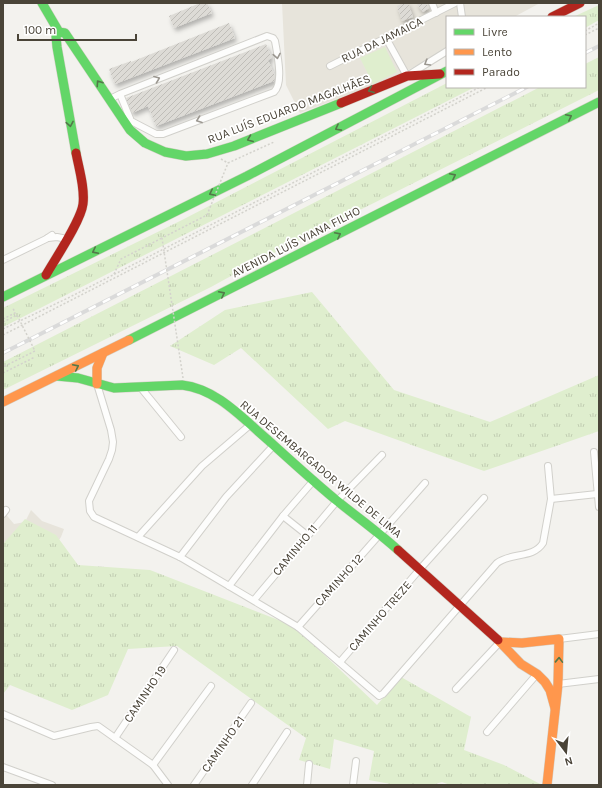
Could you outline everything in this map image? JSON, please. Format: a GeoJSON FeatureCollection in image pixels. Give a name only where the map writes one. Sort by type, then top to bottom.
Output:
{"type":"FeatureCollection","features":[{"type":"Feature","properties":{"kind":"main road","name":"RUA LUÍS EDUARDO MAGALHÃES"},"geometry":{"type":"LineString","coordinates":[[42,3],[59,32],[65,33],[130,130],[145,143],[165,152],[186,156],[196,156],[234,146],[407,76],[444,72]]}},
{"type":"Feature","properties":{"kind":"main road"},"geometry":{"type":"LineString","coordinates":[[554,16],[580,3]]}},
{"type":"Feature","properties":{"kind":"main road"},"geometry":{"type":"LineString","coordinates":[[46,275],[80,216],[83,205],[57,48],[56,36],[59,32]]}},
{"type":"Feature","properties":{"kind":"main road"},"geometry":{"type":"LineString","coordinates":[[3,296],[247,176],[444,72]]}},
{"type":"Feature","properties":{"kind":"main road","name":"AVENIDA LUÍS VIANA FILHO"},"geometry":{"type":"LineString","coordinates":[[3,402],[103,354],[599,102]]}},
{"type":"Feature","properties":{"kind":"main road"},"geometry":{"type":"LineString","coordinates":[[97,384],[95,371],[103,354]]}},
{"type":"Feature","properties":{"kind":"main road","name":"RUA DESEMBARGADOR WILDE DE LIMA"},"geometry":{"type":"LineString","coordinates":[[57,376],[80,379],[115,388],[140,388],[174,385],[192,386],[209,393],[227,404],[337,501],[380,534],[460,605],[519,661],[537,674],[550,690],[556,708]]}},
{"type":"Feature","properties":{"kind":"main road"},"geometry":{"type":"LineString","coordinates":[[500,642],[522,643],[559,639]]}},
{"type":"Feature","properties":{"kind":"main road","name":"RUA DESEMBARGADOR WILDE DE LIMA"},"geometry":{"type":"LineString","coordinates":[[547,785],[558,684],[559,639]]}},
{"type":"Feature","properties":{"kind":"main road"},"geometry":{"type":"LineString","coordinates":[[519,661],[518,652],[522,643]]}},
{"type":"Feature","properties":{"kind":"main road"},"geometry":{"type":"LineString","coordinates":[[545,682],[558,684]]}},
{"type":"Feature","properties":{"kind":"street"},"geometry":{"type":"LineString","coordinates":[[432,3],[436,13]]}},
{"type":"Feature","properties":{"kind":"street","name":"RUA DA JAMAICA"},"geometry":{"type":"LineString","coordinates":[[330,66],[455,3]]}},
{"type":"Feature","properties":{"kind":"street"},"geometry":{"type":"LineString","coordinates":[[460,3],[462,16]]}},
{"type":"Feature","properties":{"kind":"street"},"geometry":{"type":"LineString","coordinates":[[110,99],[120,94],[267,36],[273,38],[275,41],[279,68],[278,84],[274,92],[163,134],[156,134],[131,121],[120,94]]}},
{"type":"Feature","properties":{"kind":"street"},"geometry":{"type":"LineString","coordinates":[[386,38],[407,76],[446,52]]}},
{"type":"Feature","properties":{"kind":"street"},"geometry":{"type":"LineString","coordinates":[[3,260],[52,235]]}},
{"type":"Feature","properties":{"kind":"street"},"geometry":{"type":"LineString","coordinates":[[46,239],[57,237],[67,238]]}},
{"type":"Feature","properties":{"kind":"street"},"geometry":{"type":"LineString","coordinates":[[97,384],[111,430],[113,442],[110,454],[89,501],[94,517],[180,557],[298,627],[379,696],[383,694],[501,559],[534,552],[540,548],[543,543],[551,499],[548,466]]}},
{"type":"Feature","properties":{"kind":"street"},"geometry":{"type":"LineString","coordinates":[[140,388],[181,437]]}},
{"type":"Feature","properties":{"kind":"street"},"geometry":{"type":"LineString","coordinates":[[3,410],[27,390]]}},
{"type":"Feature","properties":{"kind":"street"},"geometry":{"type":"LineString","coordinates":[[138,537],[202,466],[250,425]]}},
{"type":"Feature","properties":{"kind":"street"},"geometry":{"type":"LineString","coordinates":[[180,557],[226,497],[274,445]]}},
{"type":"Feature","properties":{"kind":"street"},"geometry":{"type":"LineString","coordinates":[[594,452],[599,507]]}},
{"type":"Feature","properties":{"kind":"street","name":"CAMINHO 11"},"geometry":{"type":"LineString","coordinates":[[254,600],[337,501],[382,455]]}},
{"type":"Feature","properties":{"kind":"street"},"geometry":{"type":"LineString","coordinates":[[228,586],[283,516],[314,480]]}},
{"type":"Feature","properties":{"kind":"street","name":"CAMINHO 12"},"geometry":{"type":"LineString","coordinates":[[298,627],[425,483]]}},
{"type":"Feature","properties":{"kind":"street"},"geometry":{"type":"LineString","coordinates":[[551,499],[598,494]]}},
{"type":"Feature","properties":{"kind":"street","name":"CAMINHO TREZE"},"geometry":{"type":"LineString","coordinates":[[340,662],[484,498]]}},
{"type":"Feature","properties":{"kind":"street"},"geometry":{"type":"LineString","coordinates":[[283,516],[307,535]]}},
{"type":"Feature","properties":{"kind":"street"},"geometry":{"type":"LineString","coordinates":[[559,639],[599,634]]}},
{"type":"Feature","properties":{"kind":"street"},"geometry":{"type":"LineString","coordinates":[[456,689],[500,642]]}},
{"type":"Feature","properties":{"kind":"street","name":"CAMINHO 19"},"geometry":{"type":"LineString","coordinates":[[115,738],[174,650]]}},
{"type":"Feature","properties":{"kind":"street"},"geometry":{"type":"LineString","coordinates":[[487,732],[537,674]]}},
{"type":"Feature","properties":{"kind":"street"},"geometry":{"type":"LineString","coordinates":[[558,684],[599,679]]}},
{"type":"Feature","properties":{"kind":"street"},"geometry":{"type":"LineString","coordinates":[[153,765],[212,686]]}},
{"type":"Feature","properties":{"kind":"street","name":"CAMINHO 21"},"geometry":{"type":"LineString","coordinates":[[194,785],[251,703]]}},
{"type":"Feature","properties":{"kind":"street"},"geometry":{"type":"LineString","coordinates":[[3,714],[54,736],[98,726],[153,765],[167,784]]}},
{"type":"Feature","properties":{"kind":"street"},"geometry":{"type":"LineString","coordinates":[[252,785],[287,732]]}},
{"type":"Feature","properties":{"kind":"street"},"geometry":{"type":"LineString","coordinates":[[354,785],[356,761]]}},
{"type":"Feature","properties":{"kind":"street"},"geometry":{"type":"LineString","coordinates":[[307,785],[310,764]]}},
{"type":"Feature","properties":{"kind":"street"},"geometry":{"type":"LineString","coordinates":[[3,767],[37,782],[52,785]]}},
{"type":"Feature","properties":{"kind":"path"},"geometry":{"type":"LineString","coordinates":[[586,30],[599,23]]}},
{"type":"Feature","properties":{"kind":"path"},"geometry":{"type":"LineString","coordinates":[[586,34],[599,28]]}},
{"type":"Feature","properties":{"kind":"path"},"geometry":{"type":"LineString","coordinates":[[3,329],[478,88]]}},
{"type":"Feature","properties":{"kind":"path"},"geometry":{"type":"LineString","coordinates":[[3,335],[486,88]]}},
{"type":"Feature","properties":{"kind":"path"},"geometry":{"type":"LineString","coordinates":[[114,274],[120,259],[207,215],[228,163],[274,142]]}},
{"type":"Feature","properties":{"kind":"path"},"geometry":{"type":"LineString","coordinates":[[222,160],[228,163]]}},
{"type":"Feature","properties":{"kind":"path"},"geometry":{"type":"LineString","coordinates":[[162,238],[183,378]]}},
{"type":"Feature","properties":{"kind":"path"},"geometry":{"type":"LineString","coordinates":[[3,319],[15,313],[13,308]]}},
{"type":"Feature","properties":{"kind":"path"},"geometry":{"type":"LineString","coordinates":[[3,322],[18,315],[35,351],[3,366]]}},
{"type":"Feature","properties":{"kind":"path"},"geometry":{"type":"LineString","coordinates":[[3,373],[35,357]]}},
{"type":"Feature","properties":{"kind":"shaded area"},"geometry":{"type":"Polygon","coordinates":[[[282,3],[540,3],[516,16],[446,16],[446,50],[397,76],[300,113],[286,85],[282,3]]]}},
{"type":"Feature","properties":{"kind":"shaded area"},"geometry":{"type":"Polygon","coordinates":[[[31,510],[42,521],[64,529],[61,537],[14,608],[3,617],[3,511],[14,524],[25,522],[31,510]]]}},
{"type":"Feature","properties":{"kind":"green space"},"geometry":{"type":"Polygon","coordinates":[[[599,5],[599,20],[586,27],[586,16],[575,16],[599,5]]]}},
{"type":"Feature","properties":{"kind":"green space"},"geometry":{"type":"Polygon","coordinates":[[[385,47],[397,72],[373,84],[360,58],[385,47]]]}},
{"type":"Feature","properties":{"kind":"green space"},"geometry":{"type":"Polygon","coordinates":[[[599,57],[599,90],[262,259],[211,287],[3,390],[3,362],[538,88],[586,88],[586,64],[599,57]]]}},
{"type":"Feature","properties":{"kind":"green space"},"geometry":{"type":"Polygon","coordinates":[[[446,84],[446,88],[473,88],[3,327],[3,308],[182,220],[446,84]]]}},
{"type":"Feature","properties":{"kind":"green space"},"geometry":{"type":"Polygon","coordinates":[[[312,292],[394,390],[490,422],[599,375],[599,431],[484,471],[345,421],[328,429],[241,348],[214,365],[170,346],[225,310],[312,292]]]}},
{"type":"Feature","properties":{"kind":"green space"},"geometry":{"type":"Polygon","coordinates":[[[25,519],[56,535],[78,565],[150,570],[294,626],[377,705],[401,677],[471,717],[464,750],[504,765],[542,785],[450,785],[442,782],[432,785],[396,785],[369,780],[374,751],[334,739],[330,769],[299,760],[306,738],[177,646],[128,649],[108,695],[72,710],[10,685],[3,694],[3,544],[25,519]]]}},
{"type":"Feature","properties":{"kind":"building"},"geometry":{"type":"Polygon","coordinates":[[[200,3],[207,3],[212,13],[174,28],[169,16],[200,3]]]}},
{"type":"Feature","properties":{"kind":"building"},"geometry":{"type":"Polygon","coordinates":[[[403,3],[408,3],[413,17],[402,21],[397,6],[403,3]]]}},
{"type":"Feature","properties":{"kind":"building"},"geometry":{"type":"Polygon","coordinates":[[[416,3],[426,3],[429,8],[423,12],[416,3]]]}},
{"type":"Feature","properties":{"kind":"building"},"geometry":{"type":"Polygon","coordinates":[[[229,23],[235,38],[115,84],[109,69],[131,62],[229,23]]]}},
{"type":"Feature","properties":{"kind":"building"},"geometry":{"type":"Polygon","coordinates":[[[266,44],[272,58],[268,60],[275,76],[274,81],[156,126],[148,106],[132,113],[126,98],[266,44]]]}},
{"type":"Feature","properties":{"kind":"railway"},"geometry":{"type":"LineString","coordinates":[[586,52],[599,46]]}},
{"type":"Feature","properties":{"kind":"railway"},"geometry":{"type":"LineString","coordinates":[[3,353],[525,88]]}},
{"type":"Feature","properties":{"kind":"traffic: fast"},"geometry":{"type":"LineString","coordinates":[[42,3],[59,32],[65,33],[130,130],[145,143],[165,152],[186,156],[207,154],[234,146],[341,103]]}},
{"type":"Feature","properties":{"kind":"traffic: fast"},"geometry":{"type":"LineString","coordinates":[[59,32],[56,36],[57,47],[76,153]]}},
{"type":"Feature","properties":{"kind":"traffic: fast"},"geometry":{"type":"LineString","coordinates":[[3,297],[247,176],[446,72]]}},
{"type":"Feature","properties":{"kind":"traffic: fast"},"geometry":{"type":"LineString","coordinates":[[129,340],[599,102]]}},
{"type":"Feature","properties":{"kind":"traffic: fast"},"geometry":{"type":"LineString","coordinates":[[57,376],[78,378],[114,388],[182,385],[207,392],[218,398],[239,414],[327,493],[398,550]]}},
{"type":"Feature","properties":{"kind":"traffic: slow"},"geometry":{"type":"LineString","coordinates":[[3,402],[129,340]]}},
{"type":"Feature","properties":{"kind":"traffic: slow"},"geometry":{"type":"LineString","coordinates":[[97,384],[97,368],[103,353]]}},
{"type":"Feature","properties":{"kind":"traffic: slow"},"geometry":{"type":"LineString","coordinates":[[500,642],[522,643],[559,639],[558,684],[547,785]]}},
{"type":"Feature","properties":{"kind":"traffic: slow"},"geometry":{"type":"LineString","coordinates":[[498,640],[521,664],[537,674],[545,682],[550,690],[555,708]]}},
{"type":"Feature","properties":{"kind":"traffic: jam"},"geometry":{"type":"LineString","coordinates":[[554,16],[580,3]]}},
{"type":"Feature","properties":{"kind":"traffic: jam"},"geometry":{"type":"LineString","coordinates":[[341,103],[407,76],[440,74]]}},
{"type":"Feature","properties":{"kind":"traffic: jam"},"geometry":{"type":"LineString","coordinates":[[46,275],[73,230],[83,204],[82,185],[76,153]]}},
{"type":"Feature","properties":{"kind":"traffic: jam"},"geometry":{"type":"LineString","coordinates":[[398,550],[498,640]]}}]}
